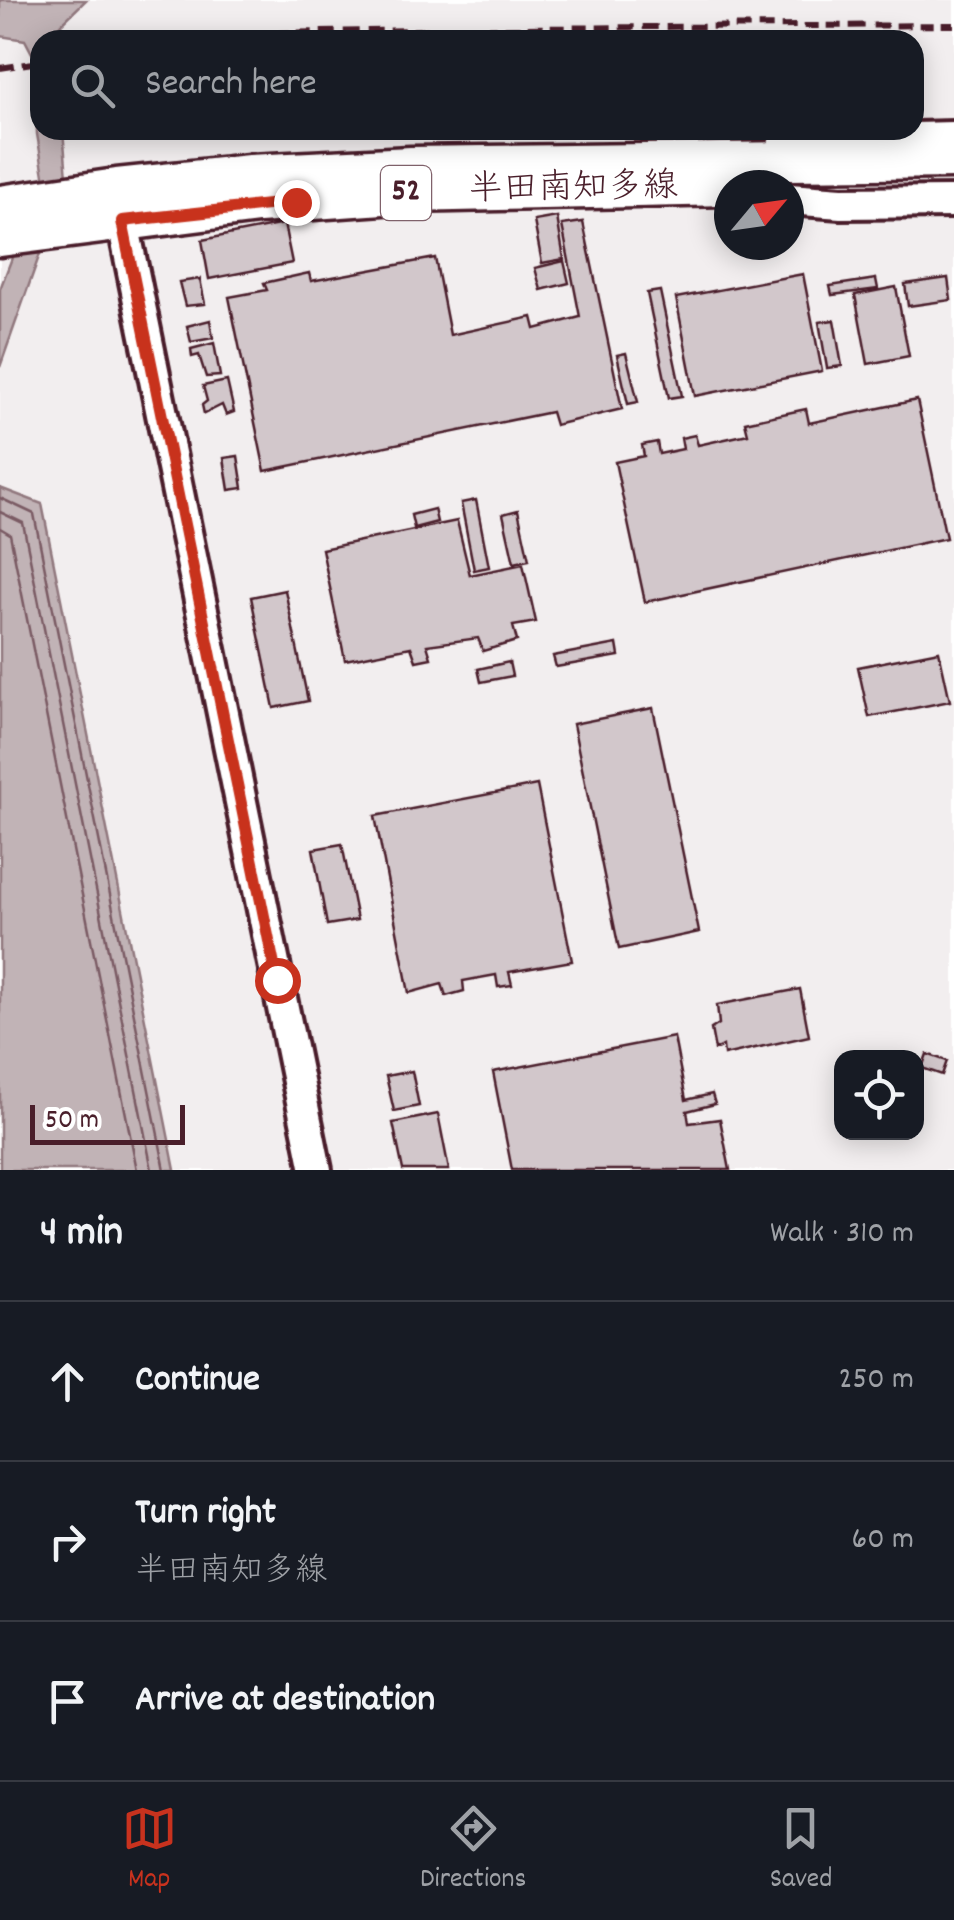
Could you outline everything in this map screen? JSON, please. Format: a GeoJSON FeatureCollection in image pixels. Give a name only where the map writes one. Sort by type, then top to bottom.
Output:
{"type":"FeatureCollection","features":[{"type":"Feature","properties":{"kind":"main road","name":"半田南知多線"},"geometry":{"type":"LineString","coordinates":[[0,205],[258,204],[632,175],[954,158]]}},
{"type":"Feature","properties":{"kind":"main road","name":"半田南知多線"},"geometry":{"type":"LineString","coordinates":[[632,175],[714,184]]}},
{"type":"Feature","properties":{"kind":"main road"},"geometry":{"type":"LineString","coordinates":[[804,185],[954,182]]}},
{"type":"Feature","properties":{"kind":"main road","name":"半田南知多線"},"geometry":{"type":"LineString","coordinates":[[0,236],[101,207]]}},
{"type":"Feature","properties":{"kind":"street"},"geometry":{"type":"LineString","coordinates":[[924,138],[954,137]]}},
{"type":"Feature","properties":{"kind":"street"},"geometry":{"type":"LineString","coordinates":[[632,175],[841,140]]}},
{"type":"Feature","properties":{"kind":"street"},"geometry":{"type":"LineString","coordinates":[[632,175],[714,192]]}},
{"type":"Feature","properties":{"kind":"street"},"geometry":{"type":"LineString","coordinates":[[804,201],[954,202]]}},
{"type":"Feature","properties":{"kind":"street"},"geometry":{"type":"LineString","coordinates":[[101,207],[316,1170]]}},
{"type":"Feature","properties":{"kind":"shaded area"},"geometry":{"type":"Polygon","coordinates":[[[0,0],[954,0],[954,1170],[175,1170],[42,505],[0,488],[0,0]]]}},
{"type":"Feature","properties":{"kind":"water"},"geometry":{"type":"Polygon","coordinates":[[[0,0],[86,0],[55,30],[30,30],[30,49],[25,40],[0,36],[0,0]]]}},
{"type":"Feature","properties":{"kind":"water"},"geometry":{"type":"Polygon","coordinates":[[[38,140],[64,140],[67,177],[0,367],[0,289],[44,175],[38,140]]]}},
{"type":"Feature","properties":{"kind":"water"},"geometry":{"type":"Polygon","coordinates":[[[0,488],[42,504],[175,1170],[0,1170],[0,488]]]}},
{"type":"Feature","properties":{"kind":"building"},"geometry":{"type":"Polygon","coordinates":[[[557,217],[564,259],[542,263],[534,221],[557,217]]]}},
{"type":"Feature","properties":{"kind":"building"},"geometry":{"type":"Polygon","coordinates":[[[583,222],[622,409],[555,425],[551,412],[265,471],[229,297],[267,290],[264,283],[309,273],[311,281],[435,258],[450,335],[532,317],[535,329],[580,317],[562,225],[583,222]]]}},
{"type":"Feature","properties":{"kind":"building"},"geometry":{"type":"Polygon","coordinates":[[[284,224],[292,263],[209,279],[202,240],[284,224]]]}},
{"type":"Feature","properties":{"kind":"building"},"geometry":{"type":"Polygon","coordinates":[[[564,261],[569,283],[541,290],[535,268],[564,261]]]}},
{"type":"Feature","properties":{"kind":"building"},"geometry":{"type":"Polygon","coordinates":[[[803,274],[822,371],[695,396],[676,298],[803,274]]]}},
{"type":"Feature","properties":{"kind":"building"},"geometry":{"type":"Polygon","coordinates":[[[948,278],[951,300],[908,306],[905,284],[948,278]]]}},
{"type":"Feature","properties":{"kind":"building"},"geometry":{"type":"Polygon","coordinates":[[[200,279],[205,304],[185,306],[179,282],[200,279]]]}},
{"type":"Feature","properties":{"kind":"building"},"geometry":{"type":"Polygon","coordinates":[[[876,279],[878,289],[832,295],[830,286],[876,279]]]}},
{"type":"Feature","properties":{"kind":"building"},"geometry":{"type":"Polygon","coordinates":[[[896,287],[909,356],[868,364],[855,295],[896,287]]]}},
{"type":"Feature","properties":{"kind":"building"},"geometry":{"type":"Polygon","coordinates":[[[660,291],[682,396],[669,398],[647,293],[660,291]]]}},
{"type":"Feature","properties":{"kind":"building"},"geometry":{"type":"Polygon","coordinates":[[[210,320],[213,338],[191,342],[187,326],[210,320]]]}},
{"type":"Feature","properties":{"kind":"building"},"geometry":{"type":"Polygon","coordinates":[[[834,320],[842,366],[827,368],[819,322],[834,320]]]}},
{"type":"Feature","properties":{"kind":"building"},"geometry":{"type":"Polygon","coordinates":[[[214,343],[220,376],[206,377],[199,355],[192,357],[191,349],[214,343]]]}},
{"type":"Feature","properties":{"kind":"building"},"geometry":{"type":"Polygon","coordinates":[[[626,353],[638,402],[628,404],[617,355],[626,353]]]}},
{"type":"Feature","properties":{"kind":"building"},"geometry":{"type":"Polygon","coordinates":[[[227,381],[234,412],[226,415],[222,405],[204,414],[202,405],[207,401],[203,386],[227,381]]]}},
{"type":"Feature","properties":{"kind":"building"},"geometry":{"type":"Polygon","coordinates":[[[917,400],[946,538],[645,602],[615,462],[644,456],[642,445],[657,442],[659,454],[683,449],[681,438],[695,435],[698,445],[748,434],[745,422],[806,409],[809,423],[917,400]]]}},
{"type":"Feature","properties":{"kind":"building"},"geometry":{"type":"Polygon","coordinates":[[[238,456],[243,488],[229,490],[224,458],[238,456]]]}},
{"type":"Feature","properties":{"kind":"building"},"geometry":{"type":"Polygon","coordinates":[[[476,500],[489,567],[474,570],[461,503],[476,500]]]}},
{"type":"Feature","properties":{"kind":"building"},"geometry":{"type":"Polygon","coordinates":[[[434,509],[437,522],[414,528],[411,515],[434,509]]]}},
{"type":"Feature","properties":{"kind":"building"},"geometry":{"type":"Polygon","coordinates":[[[518,510],[529,560],[514,563],[503,514],[518,510]]]}},
{"type":"Feature","properties":{"kind":"building"},"geometry":{"type":"Polygon","coordinates":[[[457,521],[470,575],[523,564],[536,622],[513,626],[517,641],[483,651],[478,638],[427,645],[431,658],[416,661],[411,647],[345,660],[322,549],[457,521]]]}},
{"type":"Feature","properties":{"kind":"building"},"geometry":{"type":"Polygon","coordinates":[[[285,590],[308,701],[274,708],[251,597],[285,590]]]}},
{"type":"Feature","properties":{"kind":"building"},"geometry":{"type":"Polygon","coordinates":[[[617,644],[619,656],[556,667],[553,656],[617,644]]]}},
{"type":"Feature","properties":{"kind":"building"},"geometry":{"type":"Polygon","coordinates":[[[939,651],[950,701],[869,717],[858,667],[939,651]]]}},
{"type":"Feature","properties":{"kind":"building"},"geometry":{"type":"Polygon","coordinates":[[[509,662],[512,676],[481,682],[478,669],[509,662]]]}},
{"type":"Feature","properties":{"kind":"building"},"geometry":{"type":"Polygon","coordinates":[[[653,708],[699,932],[619,949],[573,724],[653,708]]]}},
{"type":"Feature","properties":{"kind":"building"},"geometry":{"type":"Polygon","coordinates":[[[537,785],[572,961],[509,972],[512,985],[498,987],[496,975],[463,981],[464,991],[446,996],[442,984],[409,993],[375,816],[537,785]]]}},
{"type":"Feature","properties":{"kind":"building"},"geometry":{"type":"Polygon","coordinates":[[[342,844],[357,920],[327,925],[313,849],[342,844]]]}},
{"type":"Feature","properties":{"kind":"building"},"geometry":{"type":"Polygon","coordinates":[[[800,989],[809,1036],[724,1055],[723,1046],[715,1050],[711,1029],[719,1024],[717,1005],[800,989]]]}},
{"type":"Feature","properties":{"kind":"building"},"geometry":{"type":"Polygon","coordinates":[[[674,1037],[686,1100],[712,1094],[715,1104],[687,1111],[689,1123],[720,1119],[730,1170],[512,1170],[493,1072],[674,1037]]]}},
{"type":"Feature","properties":{"kind":"building"},"geometry":{"type":"Polygon","coordinates":[[[927,1054],[947,1061],[942,1075],[924,1069],[927,1054]]]}},
{"type":"Feature","properties":{"kind":"building"},"geometry":{"type":"Polygon","coordinates":[[[412,1071],[419,1106],[394,1111],[386,1076],[412,1071]]]}},
{"type":"Feature","properties":{"kind":"building"},"geometry":{"type":"Polygon","coordinates":[[[438,1114],[449,1170],[403,1170],[393,1123],[438,1114]]]}},
{"type":"Feature","properties":{"kind":"railway"},"geometry":{"type":"LineString","coordinates":[[419,30],[954,25]]}},
{"type":"Feature","properties":{"kind":"railway"},"geometry":{"type":"LineString","coordinates":[[0,68],[30,64]]}},
{"type":"Feature","properties":{"kind":"route"},"geometry":{"type":"LineString","coordinates":[[277,980],[122,221],[296,202]]}}]}
